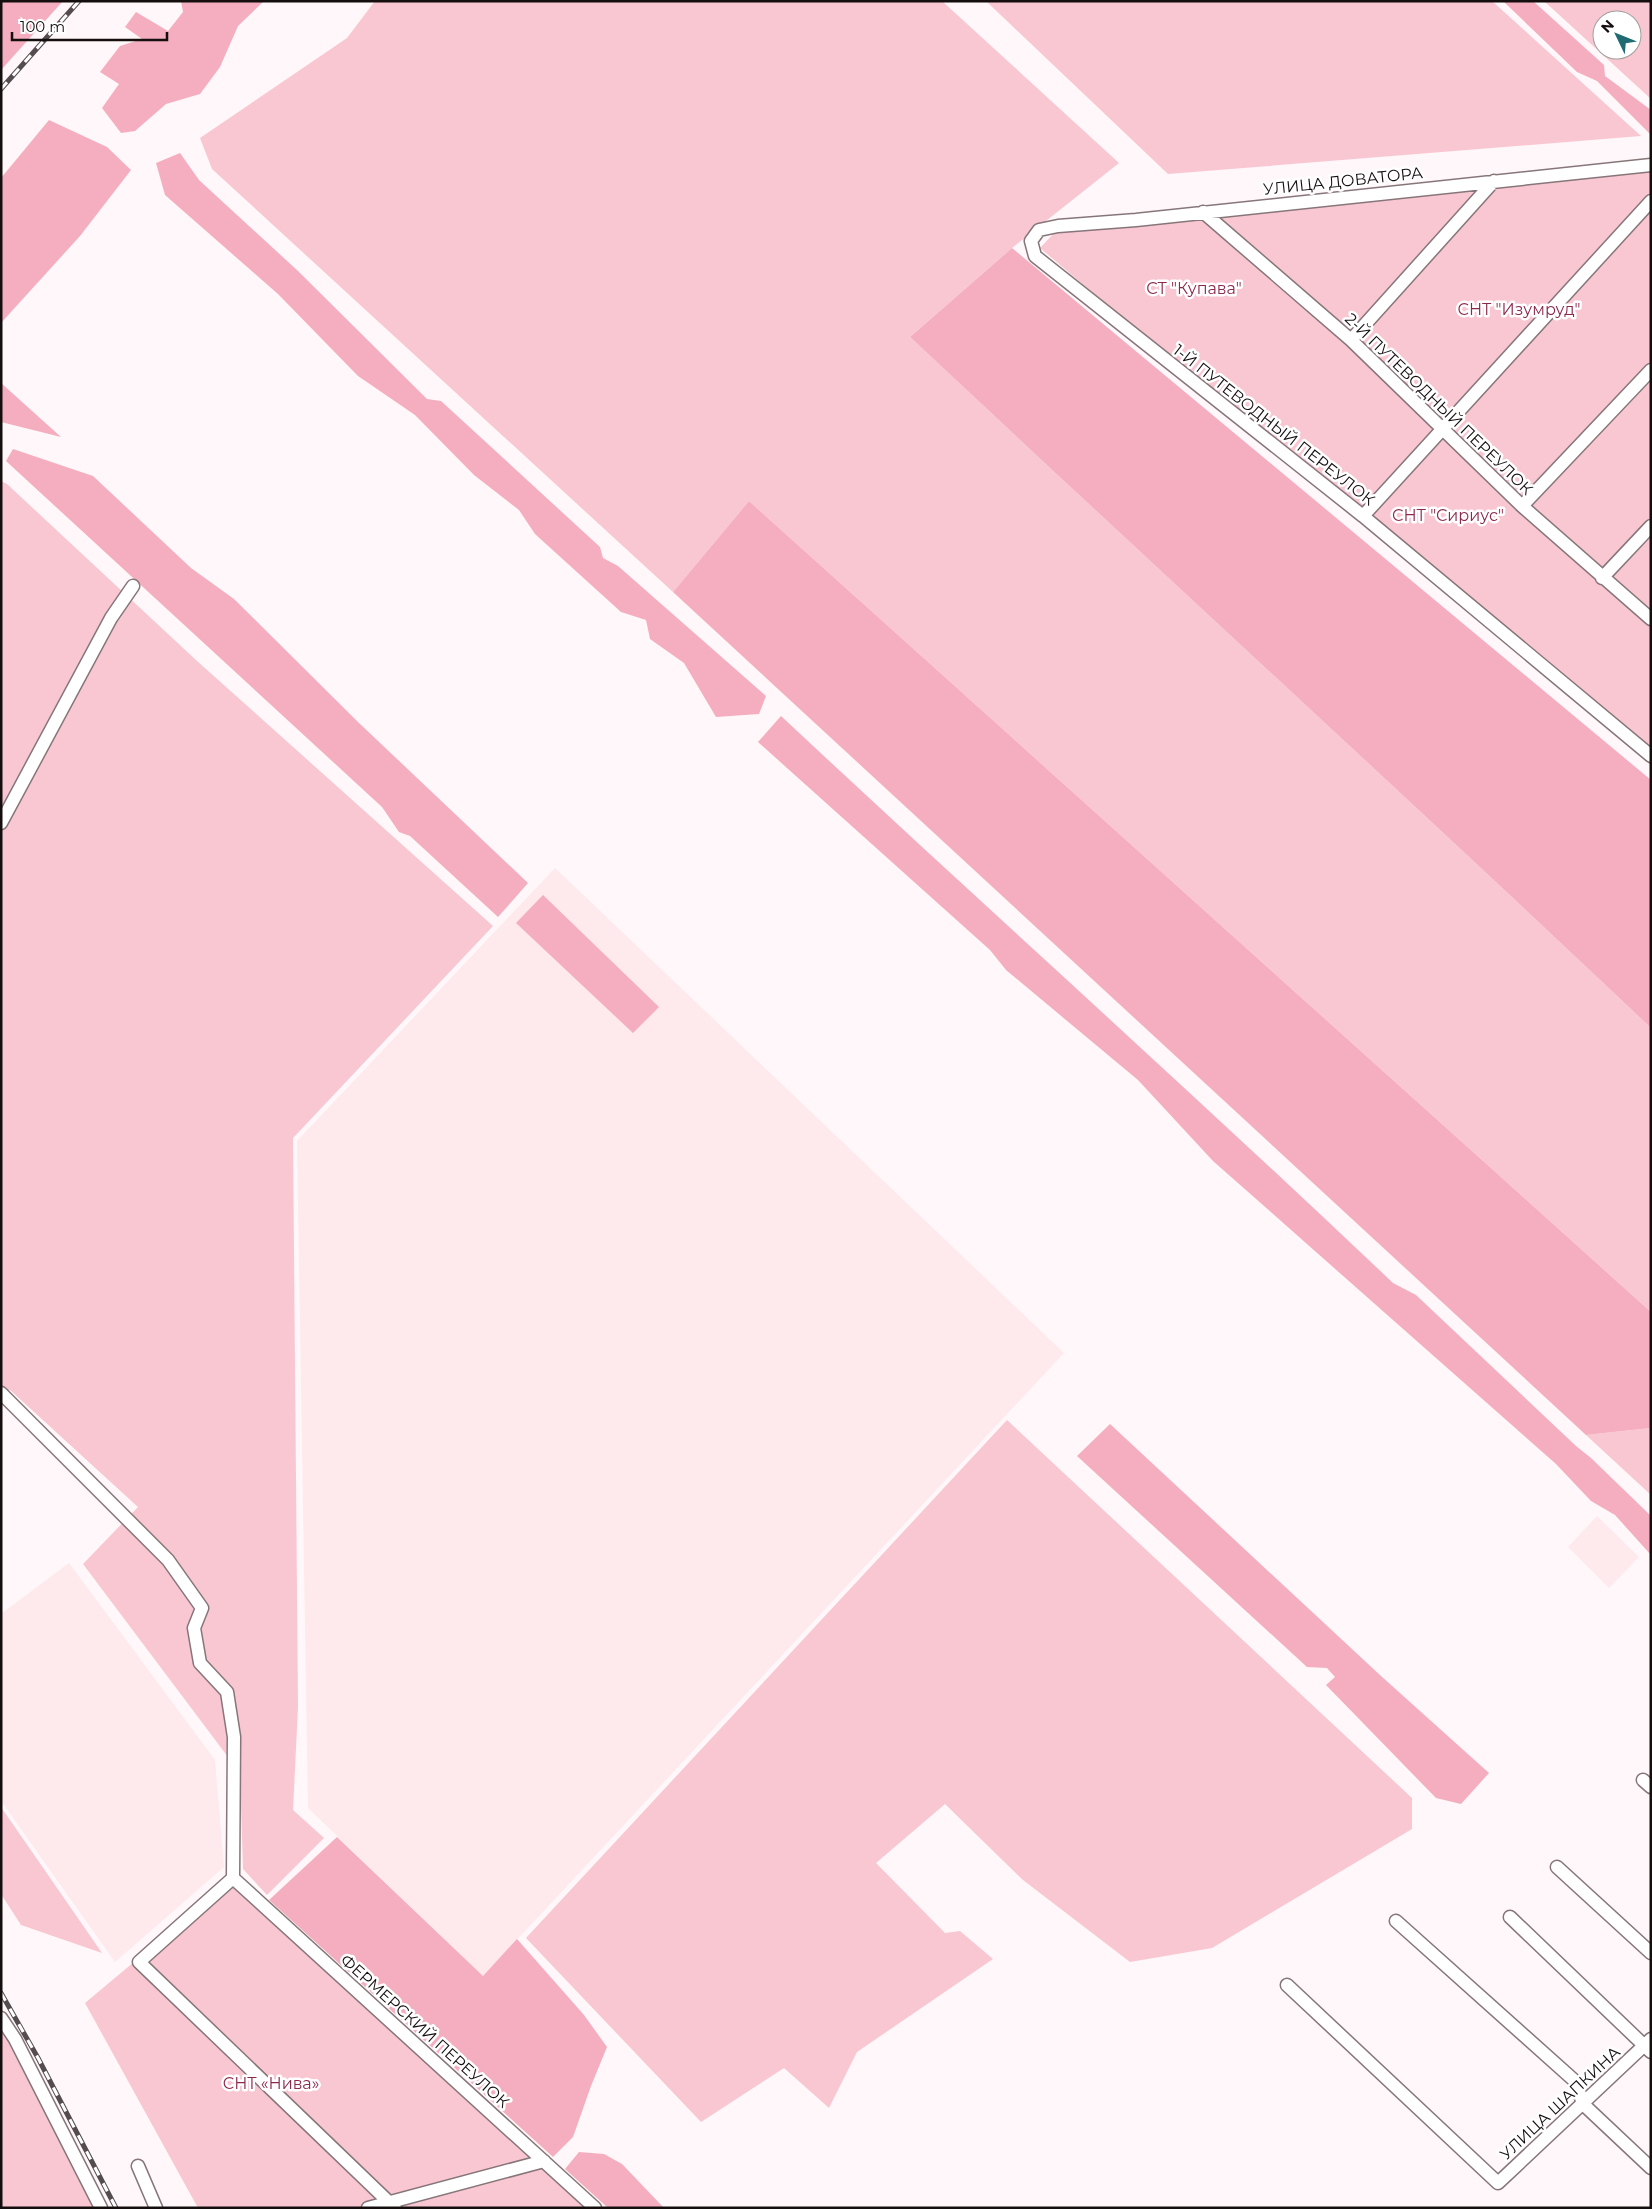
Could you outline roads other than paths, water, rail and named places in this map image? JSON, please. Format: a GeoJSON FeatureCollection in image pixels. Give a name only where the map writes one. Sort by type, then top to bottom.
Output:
{"type":"FeatureCollection","features":[{"type":"Feature","properties":{"kind":"street","name":"УЛИЦА ДОВАТОРА"},"geometry":{"type":"LineString","coordinates":[[1039,230],[1651,164]]}},
{"type":"Feature","properties":{"kind":"street"},"geometry":{"type":"LineString","coordinates":[[1351,340],[1494,182]]}},
{"type":"Feature","properties":{"kind":"street"},"geometry":{"type":"LineString","coordinates":[[1362,516],[1651,201]]}},
{"type":"Feature","properties":{"kind":"street","name":"2-Й ПУТЕВОДНЫЙ ПЕРЕУЛОК"},"geometry":{"type":"LineString","coordinates":[[1203,212],[1351,340],[1522,506],[1651,619]]}},
{"type":"Feature","properties":{"kind":"street","name":"1-Й ПУТЕВОДНЫЙ ПЕРЕУЛОК"},"geometry":{"type":"LineString","coordinates":[[1039,230],[1031,241],[1035,256],[1362,516],[1651,756]]}},
{"type":"Feature","properties":{"kind":"street"},"geometry":{"type":"LineString","coordinates":[[1522,506],[1651,370]]}},
{"type":"Feature","properties":{"kind":"street"},"geometry":{"type":"LineString","coordinates":[[1602,578],[1651,526]]}},
{"type":"Feature","properties":{"kind":"street"},"geometry":{"type":"LineString","coordinates":[[1,823],[112,618],[133,586]]}},
{"type":"Feature","properties":{"kind":"street"},"geometry":{"type":"LineString","coordinates":[[1,1393],[168,1560],[202,1608],[194,1628],[200,1663],[228,1692],[234,1737],[233,1878],[139,1962],[392,2205]]}},
{"type":"Feature","properties":{"kind":"street"},"geometry":{"type":"LineString","coordinates":[[1557,1867],[1651,1953]]}},
{"type":"Feature","properties":{"kind":"street","name":"ФЕРМЕРСКИЙ ПЕРЕУЛОК"},"geometry":{"type":"LineString","coordinates":[[233,1878],[595,2208]]}},
{"type":"Feature","properties":{"kind":"street"},"geometry":{"type":"LineString","coordinates":[[1510,1917],[1648,2046]]}},
{"type":"Feature","properties":{"kind":"street"},"geometry":{"type":"LineString","coordinates":[[1396,1921],[1576,2082],[1582,2104],[1651,2168]]}},
{"type":"Feature","properties":{"kind":"street","name":"УЛИЦА ШАПКИНА"},"geometry":{"type":"LineString","coordinates":[[1287,1985],[1498,2183],[1582,2104],[1648,2046]]}},
{"type":"Feature","properties":{"kind":"street"},"geometry":{"type":"LineString","coordinates":[[1,2018],[15,2039],[102,2208]]}},
{"type":"Feature","properties":{"kind":"street"},"geometry":{"type":"LineString","coordinates":[[368,2208],[392,2205],[544,2161]]}},
{"type":"Feature","properties":{"kind":"street"},"geometry":{"type":"LineString","coordinates":[[138,2166],[156,2208]]}},
{"type":"Feature","properties":{"kind":"railway"},"geometry":{"type":"LineString","coordinates":[[1,89],[79,1]]}},
{"type":"Feature","properties":{"kind":"railway"},"geometry":{"type":"LineString","coordinates":[[1,1993],[38,2058],[116,2208]]}},
{"type":"Feature","properties":{"kind":"park label","name":"СТ \"Купава\""},"geometry":{"type":"Point","coordinates":[1194,288]}},
{"type":"Feature","properties":{"kind":"park label","name":"СНТ \"Изумруд\""},"geometry":{"type":"Point","coordinates":[1519,309]}},
{"type":"Feature","properties":{"kind":"park label","name":"СНТ \"Сириус\""},"geometry":{"type":"Point","coordinates":[1448,515]}},
{"type":"Feature","properties":{"kind":"park label","name":"СНТ «Нива»"},"geometry":{"type":"Point","coordinates":[271,2083]}}]}
